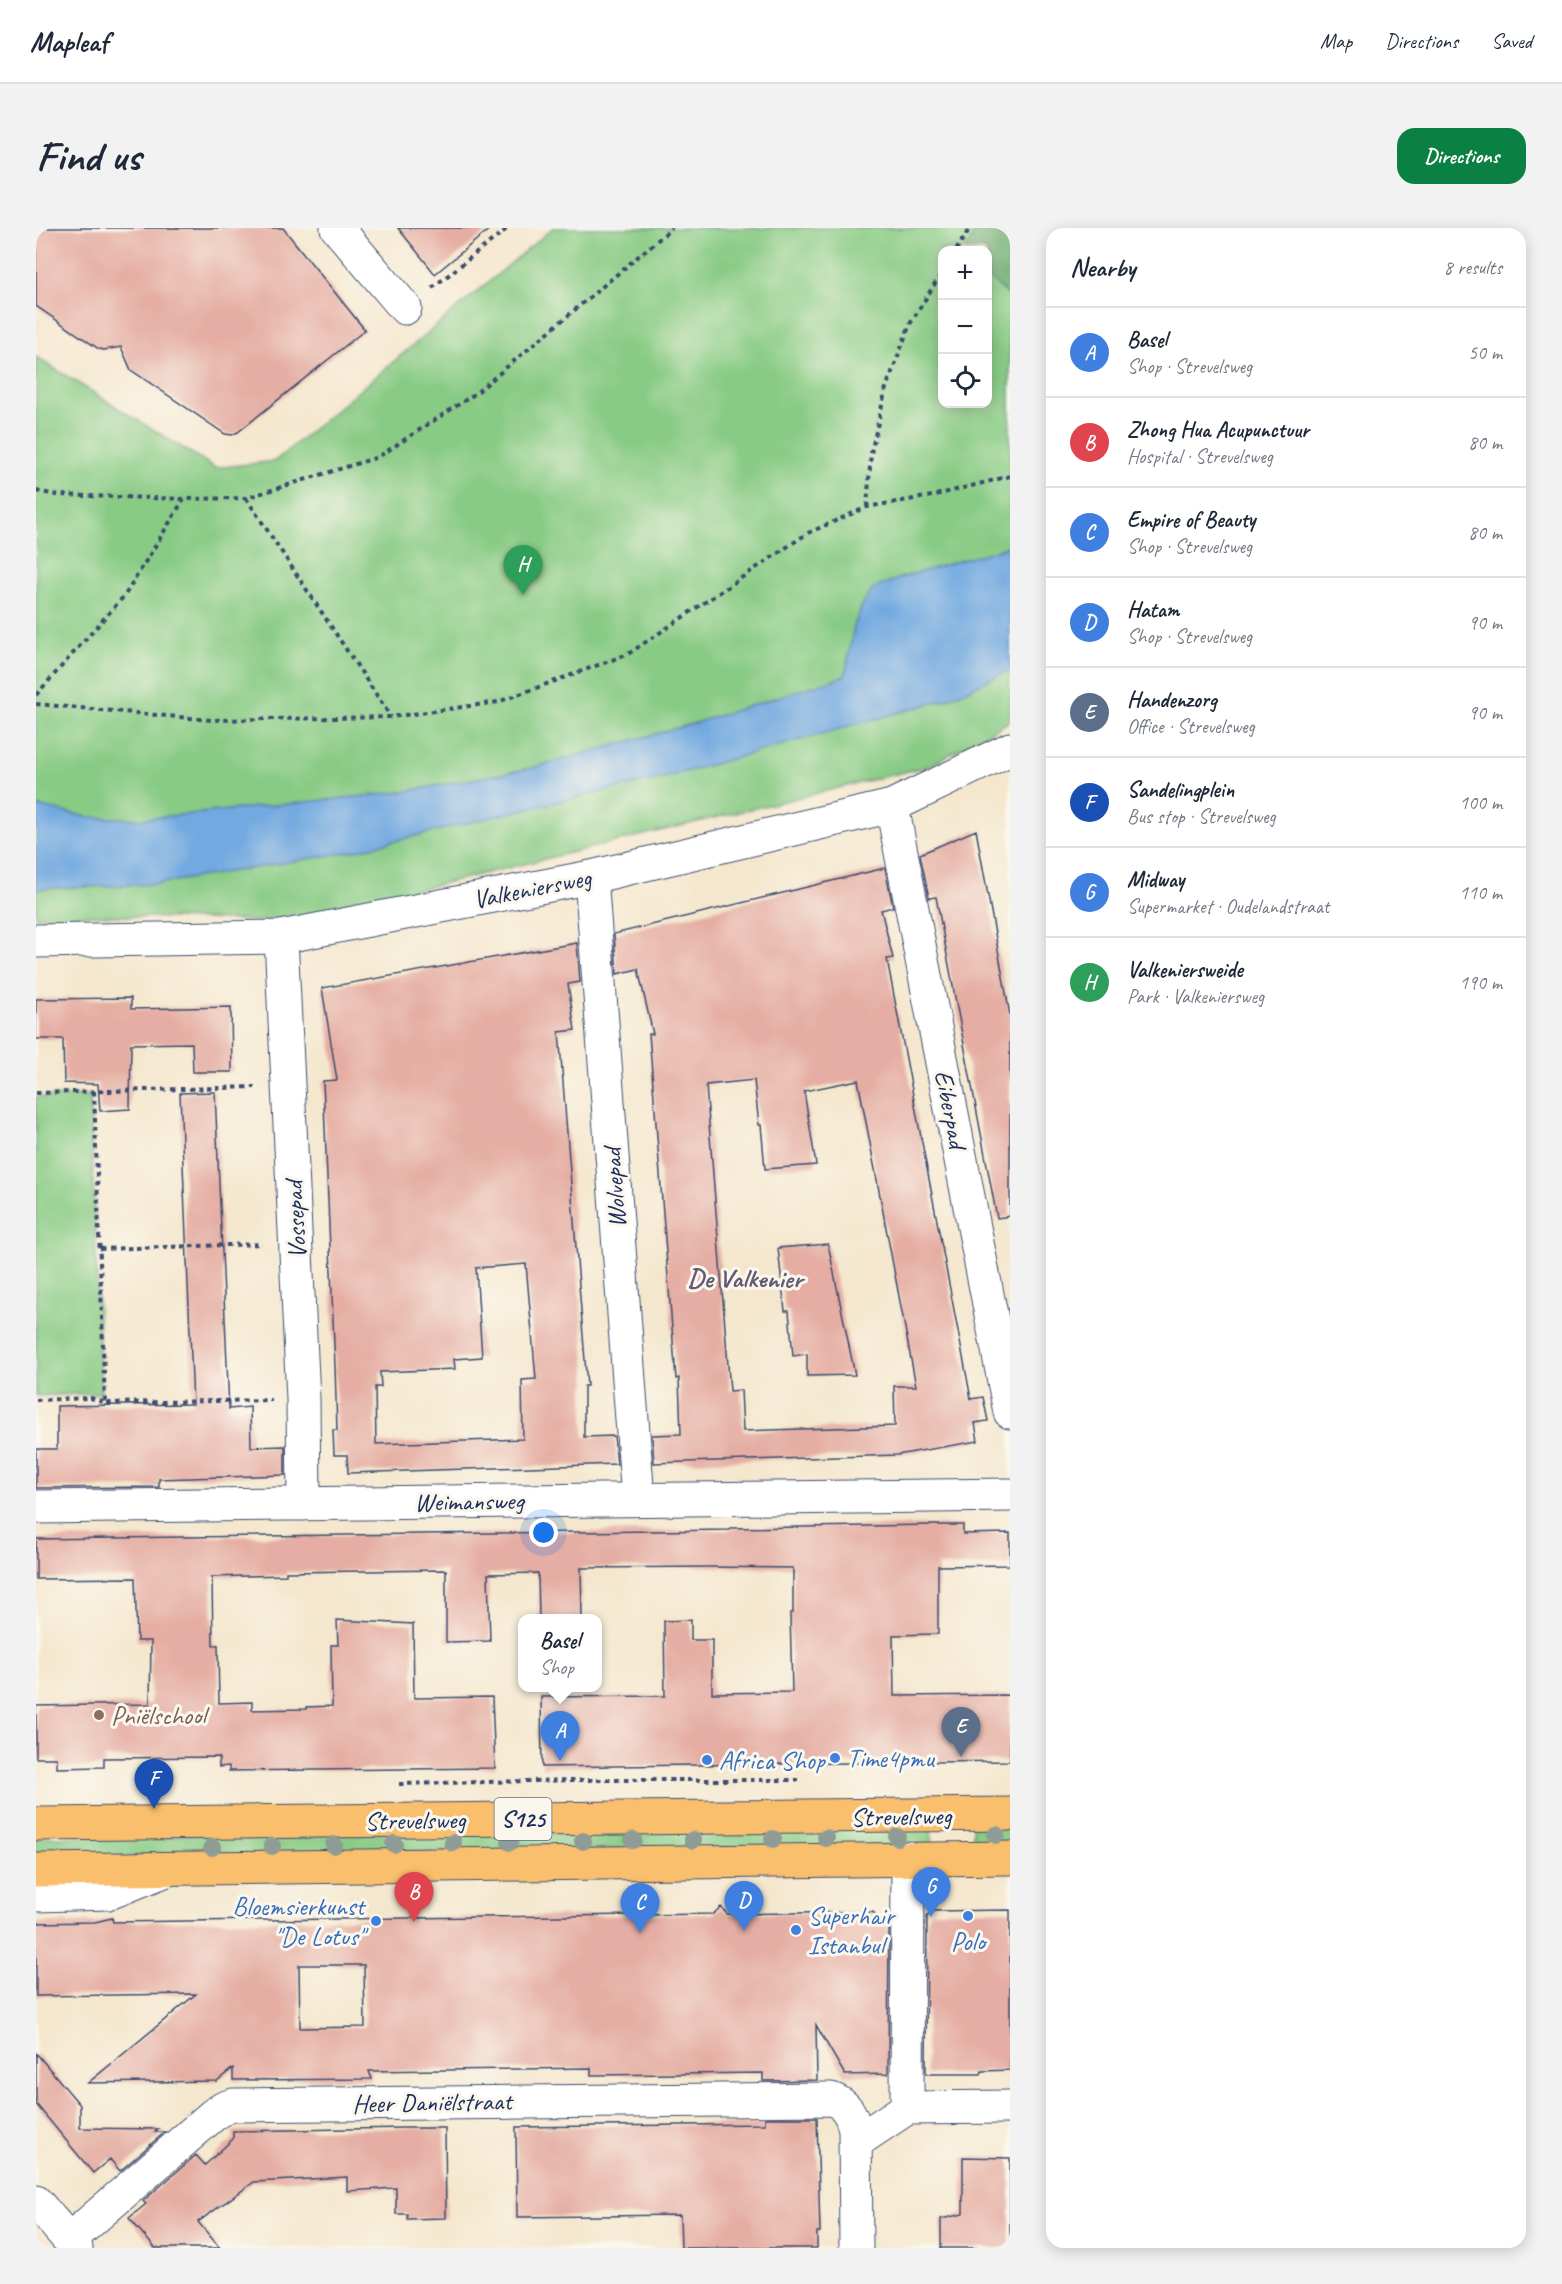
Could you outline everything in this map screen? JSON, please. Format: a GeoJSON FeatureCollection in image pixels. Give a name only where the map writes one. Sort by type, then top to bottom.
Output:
{"type":"FeatureCollection","features":[{"type":"Feature","properties":{"kind":"main road","name":"Strevelsweg"},"geometry":{"type":"LineString","coordinates":[[36,1824],[1010,1814]]}},
{"type":"Feature","properties":{"kind":"main road","name":"Strevelsweg"},"geometry":{"type":"LineString","coordinates":[[36,1870],[1010,1858]]}},
{"type":"Feature","properties":{"kind":"street"},"geometry":{"type":"LineString","coordinates":[[338,228],[405,308]]}},
{"type":"Feature","properties":{"kind":"street","name":"Valkeniersweg"},"geometry":{"type":"LineString","coordinates":[[36,941],[281,937],[591,877],[892,806],[1010,749]]}},
{"type":"Feature","properties":{"kind":"street","name":"Eiberpad"},"geometry":{"type":"LineString","coordinates":[[892,806],[1010,1412]]}},
{"type":"Feature","properties":{"kind":"street","name":"Wolvepad"},"geometry":{"type":"LineString","coordinates":[[591,877],[638,1499]]}},
{"type":"Feature","properties":{"kind":"street","name":"Vossepad"},"geometry":{"type":"LineString","coordinates":[[281,937],[303,1400],[304,1504]]}},
{"type":"Feature","properties":{"kind":"street","name":"Weimansweg"},"geometry":{"type":"LineString","coordinates":[[36,1507],[1010,1495]]}},
{"type":"Feature","properties":{"kind":"street"},"geometry":{"type":"LineString","coordinates":[[907,2108],[908,1858]]}},
{"type":"Feature","properties":{"kind":"street","name":"Strevelsweg"},"geometry":{"type":"LineString","coordinates":[[36,1895],[109,1893],[171,1868]]}},
{"type":"Feature","properties":{"kind":"street","name":"Heer Daniëlstraat"},"geometry":{"type":"LineString","coordinates":[[72,2244],[213,2115],[233,2105],[831,2099],[843,2103],[851,2116],[856,2142]]}},
{"type":"Feature","properties":{"kind":"street"},"geometry":{"type":"LineString","coordinates":[[856,2248],[856,2142],[907,2108],[1010,2108]]}},
{"type":"Feature","properties":{"kind":"street"},"geometry":{"type":"LineString","coordinates":[[36,2202],[72,2244]]}},
{"type":"Feature","properties":{"kind":"path"},"geometry":{"type":"LineString","coordinates":[[405,308],[508,228]]}},
{"type":"Feature","properties":{"kind":"path"},"geometry":{"type":"LineString","coordinates":[[36,491],[57,495],[184,499],[246,498],[378,457],[476,393],[672,228]]}},
{"type":"Feature","properties":{"kind":"path"},"geometry":{"type":"LineString","coordinates":[[959,246],[970,228]]}},
{"type":"Feature","properties":{"kind":"path"},"geometry":{"type":"LineString","coordinates":[[867,507],[871,453],[886,388],[910,324],[938,278]]}},
{"type":"Feature","properties":{"kind":"path"},"geometry":{"type":"LineString","coordinates":[[36,704],[211,720],[391,717],[498,702],[628,654],[808,533],[867,507],[933,495],[1010,476]]}},
{"type":"Feature","properties":{"kind":"path"},"geometry":{"type":"LineString","coordinates":[[246,498],[391,717]]}},
{"type":"Feature","properties":{"kind":"path"},"geometry":{"type":"LineString","coordinates":[[36,695],[125,596],[184,499]]}},
{"type":"Feature","properties":{"kind":"path"},"geometry":{"type":"LineString","coordinates":[[36,1093],[289,1087]]}},
{"type":"Feature","properties":{"kind":"path"},"geometry":{"type":"LineString","coordinates":[[94,1091],[105,1402]]}},
{"type":"Feature","properties":{"kind":"path"},"geometry":{"type":"LineString","coordinates":[[100,1249],[245,1244]]}},
{"type":"Feature","properties":{"kind":"path"},"geometry":{"type":"LineString","coordinates":[[36,1400],[91,1398],[105,1402],[303,1400]]}},
{"type":"Feature","properties":{"kind":"green space"},"geometry":{"type":"Polygon","coordinates":[[[553,228],[1010,228],[1010,721],[929,766],[284,922],[84,915],[36,917],[36,357],[215,468],[275,461],[553,228]]]}},
{"type":"Feature","properties":{"kind":"green space"},"geometry":{"type":"Polygon","coordinates":[[[977,228],[1010,228],[1010,296],[992,280],[992,246],[968,246],[977,228]]]}},
{"type":"Feature","properties":{"kind":"green space"},"geometry":{"type":"Polygon","coordinates":[[[90,1095],[101,1393],[36,1396],[36,1097],[90,1095]]]}},
{"type":"Feature","properties":{"kind":"green space"},"geometry":{"type":"Polygon","coordinates":[[[973,1826],[1010,1826],[1010,1843],[973,1844],[973,1826]]]}},
{"type":"Feature","properties":{"kind":"green space"},"geometry":{"type":"Polygon","coordinates":[[[931,1827],[932,1845],[36,1858],[36,1837],[931,1827]]]}},
{"type":"Feature","properties":{"kind":"water"},"geometry":{"type":"Polygon","coordinates":[[[1010,546],[1010,670],[947,699],[663,778],[355,851],[157,884],[36,889],[36,806],[88,817],[141,819],[403,792],[532,768],[695,723],[845,676],[854,626],[863,603],[873,589],[903,577],[1010,546]]]}},
{"type":"Feature","properties":{"kind":"building"},"geometry":{"type":"Polygon","coordinates":[[[36,228],[283,228],[365,330],[238,432],[232,435],[225,434],[131,370],[121,347],[99,349],[36,306],[36,228]]]}},
{"type":"Feature","properties":{"kind":"building"},"geometry":{"type":"Polygon","coordinates":[[[398,228],[491,228],[435,274],[398,228]]]}},
{"type":"Feature","properties":{"kind":"building"},"geometry":{"type":"Polygon","coordinates":[[[976,830],[1010,1015],[1010,1216],[997,1218],[936,897],[929,898],[920,854],[976,830]]]}},
{"type":"Feature","properties":{"kind":"building"},"geometry":{"type":"Polygon","coordinates":[[[885,868],[893,907],[881,910],[893,958],[887,959],[971,1399],[983,1397],[988,1421],[975,1423],[978,1441],[897,1455],[654,1463],[652,1435],[681,1434],[679,1378],[676,1379],[649,1034],[653,1034],[638,969],[617,974],[614,934],[885,868]],[[754,1080],[706,1085],[730,1391],[741,1390],[743,1431],[895,1426],[894,1386],[916,1386],[858,1080],[804,1091],[816,1165],[765,1169],[761,1125],[759,1125],[754,1080]]]}},
{"type":"Feature","properties":{"kind":"building"},"geometry":{"type":"Polygon","coordinates":[[[577,943],[580,982],[568,984],[575,1030],[559,1032],[587,1386],[584,1386],[584,1437],[614,1436],[617,1464],[348,1473],[347,1455],[334,1455],[333,1430],[337,1430],[323,1081],[337,1080],[322,988],[577,943]],[[526,1264],[476,1268],[482,1357],[454,1359],[455,1369],[380,1372],[381,1387],[375,1387],[376,1444],[523,1439],[522,1380],[536,1379],[526,1264]]]}},
{"type":"Feature","properties":{"kind":"building"},"geometry":{"type":"Polygon","coordinates":[[[131,998],[131,1009],[231,1007],[232,1072],[193,1072],[192,1043],[131,1044],[130,1109],[100,1111],[98,1084],[64,1083],[63,1039],[36,1039],[36,999],[131,998]]]}},
{"type":"Feature","properties":{"kind":"building"},"geometry":{"type":"Polygon","coordinates":[[[215,1092],[229,1409],[250,1407],[251,1447],[285,1446],[285,1475],[159,1479],[159,1487],[36,1488],[36,1449],[57,1449],[57,1406],[193,1404],[180,1093],[215,1092]]]}},
{"type":"Feature","properties":{"kind":"building"},"geometry":{"type":"Polygon","coordinates":[[[828,1244],[855,1375],[807,1376],[807,1354],[793,1356],[789,1311],[785,1311],[778,1248],[828,1244]]]}},
{"type":"Feature","properties":{"kind":"building"},"geometry":{"type":"Polygon","coordinates":[[[963,1525],[963,1534],[1010,1533],[1010,1565],[938,1566],[938,1634],[893,1635],[894,1696],[1010,1695],[1010,1761],[542,1767],[541,1697],[665,1696],[664,1621],[691,1620],[691,1640],[712,1640],[712,1693],[792,1692],[790,1613],[793,1613],[793,1568],[708,1567],[581,1568],[582,1614],[539,1614],[538,1573],[488,1574],[490,1641],[446,1642],[446,1570],[286,1572],[286,1575],[212,1577],[213,1645],[218,1645],[219,1703],[252,1702],[252,1710],[332,1706],[331,1645],[338,1645],[337,1620],[413,1624],[414,1698],[492,1697],[495,1768],[229,1771],[229,1766],[219,1767],[219,1757],[104,1758],[104,1767],[57,1768],[57,1758],[36,1758],[36,1706],[150,1704],[151,1641],[137,1641],[135,1578],[36,1579],[36,1539],[730,1530],[730,1528],[963,1525]]]}},
{"type":"Feature","properties":{"kind":"building"},"geometry":{"type":"Polygon","coordinates":[[[721,1907],[727,1914],[873,1912],[889,1929],[888,2074],[845,2075],[816,2025],[817,2080],[763,2081],[763,2073],[591,2075],[591,2068],[369,2071],[372,2079],[233,2080],[233,2068],[217,2081],[88,2083],[196,1994],[36,1996],[36,1923],[95,1922],[112,1918],[113,1922],[713,1914],[721,1907]],[[299,1965],[300,2028],[365,2027],[364,1965],[299,1965]]]}},
{"type":"Feature","properties":{"kind":"building"},"geometry":{"type":"Polygon","coordinates":[[[1010,1910],[1010,2070],[982,2071],[981,2074],[926,2074],[927,1917],[931,1911],[1010,1910]]]}},
{"type":"Feature","properties":{"kind":"building"},"geometry":{"type":"Polygon","coordinates":[[[36,2053],[80,2105],[80,2128],[158,2129],[155,2132],[165,2132],[120,2171],[110,2159],[93,2173],[36,2104],[36,2053]]]}},
{"type":"Feature","properties":{"kind":"building"},"geometry":{"type":"Polygon","coordinates":[[[765,2118],[817,2118],[820,2232],[817,2232],[817,2248],[681,2248],[680,2215],[517,2217],[516,2127],[765,2124],[765,2118]]]}},
{"type":"Feature","properties":{"kind":"building"},"geometry":{"type":"Polygon","coordinates":[[[445,2128],[446,2218],[407,2219],[407,2214],[396,2214],[396,2188],[347,2191],[347,2177],[254,2182],[198,2222],[220,2248],[155,2248],[129,2218],[146,2204],[143,2201],[196,2155],[205,2165],[233,2139],[233,2131],[445,2128]]]}},
{"type":"Feature","properties":{"kind":"building"},"geometry":{"type":"Polygon","coordinates":[[[963,2157],[1010,2158],[1010,2248],[941,2248],[941,2219],[963,2214],[963,2157]]]}},
{"type":"Feature","properties":{"kind":"place","name":"Valkeniersweide"},"geometry":{"type":"Point","coordinates":[523,595]}},
{"type":"Feature","properties":{"kind":"place","name":"Pniëlschool"},"geometry":{"type":"Point","coordinates":[99,1715]}},
{"type":"Feature","properties":{"kind":"place","name":"Handenzorg"},"geometry":{"type":"Point","coordinates":[961,1757]}},
{"type":"Feature","properties":{"kind":"place","name":"Time4pmu"},"geometry":{"type":"Point","coordinates":[835,1758]}},
{"type":"Feature","properties":{"kind":"place","name":"Africa Shop"},"geometry":{"type":"Point","coordinates":[707,1760]}},
{"type":"Feature","properties":{"kind":"place","name":"Basel"},"geometry":{"type":"Point","coordinates":[560,1761]}},
{"type":"Feature","properties":{"kind":"place","name":"Sandelingplein"},"geometry":{"type":"Point","coordinates":[154,1809]}},
{"type":"Feature","properties":{"kind":"place","name":"Polo"},"geometry":{"type":"Point","coordinates":[968,1916]}},
{"type":"Feature","properties":{"kind":"place","name":"Midway"},"geometry":{"type":"Point","coordinates":[931,1917]}},
{"type":"Feature","properties":{"kind":"place","name":"Bloemsierkunst \"De Lotus\""},"geometry":{"type":"Point","coordinates":[376,1921]}},
{"type":"Feature","properties":{"kind":"place","name":"Zhong Hua Acupunctuur"},"geometry":{"type":"Point","coordinates":[414,1922]}},
{"type":"Feature","properties":{"kind":"place","name":"Superhair Istanbul"},"geometry":{"type":"Point","coordinates":[796,1930]}},
{"type":"Feature","properties":{"kind":"place","name":"Hatam"},"geometry":{"type":"Point","coordinates":[744,1931]}},
{"type":"Feature","properties":{"kind":"place","name":"Empire of Beauty"},"geometry":{"type":"Point","coordinates":[640,1933]}},
{"type":"Feature","properties":{"kind":"district","name":"De Valkenier"},"geometry":{"type":"Point","coordinates":[745,1278]}}]}
